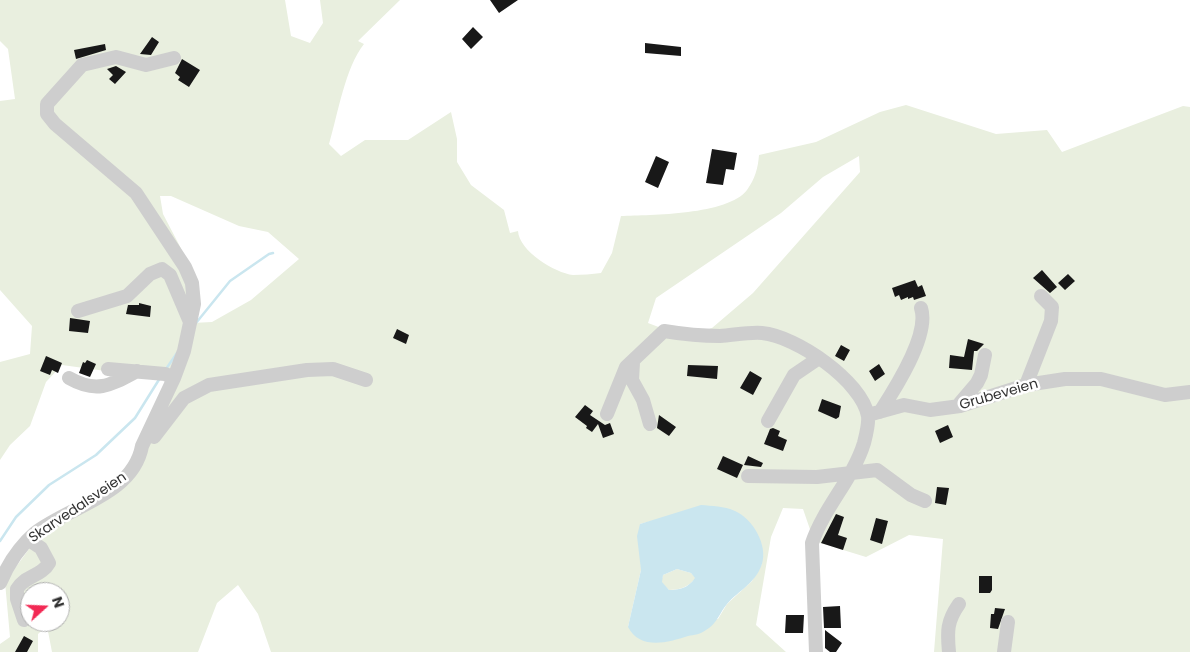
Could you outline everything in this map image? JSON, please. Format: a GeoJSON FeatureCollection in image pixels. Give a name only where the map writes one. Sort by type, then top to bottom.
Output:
{"type":"FeatureCollection","features":[{"type":"Feature","properties":{"kind":"street","name":"Skarvedalsveien"},"geometry":{"type":"LineString","coordinates":[[140,458],[142,446],[174,378],[191,325],[194,304],[192,283],[185,267],[136,193],[55,124],[46,110],[47,104],[82,65],[116,57],[146,65],[174,58]]}},
{"type":"Feature","properties":{"kind":"street"},"geometry":{"type":"LineString","coordinates":[[78,312],[127,296],[150,274],[162,269],[170,276],[191,325]]}},
{"type":"Feature","properties":{"kind":"street"},"geometry":{"type":"LineString","coordinates":[[1026,385],[1051,321],[1052,307],[1042,296]]}},
{"type":"Feature","properties":{"kind":"street"},"geometry":{"type":"LineString","coordinates":[[816,652],[812,543],[821,520],[850,474],[864,444],[874,413],[900,382],[923,327],[921,308]]}},
{"type":"Feature","properties":{"kind":"street"},"geometry":{"type":"LineString","coordinates":[[607,414],[626,367],[664,331],[685,335],[719,336],[762,333],[786,338],[819,358],[849,384],[874,413]]}},
{"type":"Feature","properties":{"kind":"street"},"geometry":{"type":"LineString","coordinates":[[960,406],[960,403],[981,375],[985,356]]}},
{"type":"Feature","properties":{"kind":"street"},"geometry":{"type":"LineString","coordinates":[[768,420],[794,375],[819,358]]}},
{"type":"Feature","properties":{"kind":"street"},"geometry":{"type":"LineString","coordinates":[[634,359],[631,372],[632,380],[643,400],[650,424]]}},
{"type":"Feature","properties":{"kind":"street"},"geometry":{"type":"LineString","coordinates":[[108,369],[165,374],[174,378]]}},
{"type":"Feature","properties":{"kind":"street","name":"Skarvedalsveien"},"geometry":{"type":"LineString","coordinates":[[0,583],[15,554],[37,532],[112,488],[132,472],[140,458],[184,398],[209,385],[228,380],[306,370],[333,369],[366,380]]}},
{"type":"Feature","properties":{"kind":"street"},"geometry":{"type":"LineString","coordinates":[[69,378],[86,386],[99,387],[136,371]]}},
{"type":"Feature","properties":{"kind":"street","name":"Grubeveien"},"geometry":{"type":"LineString","coordinates":[[874,413],[904,405],[930,410],[960,406],[1026,385],[1065,379],[1101,379],[1165,395],[1190,392]]}},
{"type":"Feature","properties":{"kind":"street"},"geometry":{"type":"LineString","coordinates":[[748,476],[817,477],[877,470],[911,495],[925,501]]}},
{"type":"Feature","properties":{"kind":"street"},"geometry":{"type":"LineString","coordinates":[[23,582],[43,571],[49,563],[41,548],[29,540]]}},
{"type":"Feature","properties":{"kind":"street"},"geometry":{"type":"LineString","coordinates":[[20,586],[17,589],[17,599],[20,608]]}},
{"type":"Feature","properties":{"kind":"street"},"geometry":{"type":"LineString","coordinates":[[950,652],[950,617],[959,604]]}},
{"type":"Feature","properties":{"kind":"street"},"geometry":{"type":"LineString","coordinates":[[1004,652],[1008,622]]}},
{"type":"Feature","properties":{"kind":"green space"},"geometry":{"type":"Polygon","coordinates":[[[0,0],[285,0],[291,36],[310,43],[323,23],[320,0],[400,0],[358,41],[364,44],[357,54],[347,78],[329,144],[341,156],[365,140],[408,140],[451,112],[457,139],[457,162],[471,185],[504,210],[510,233],[518,231],[524,246],[531,253],[557,270],[573,275],[601,273],[612,253],[621,216],[688,212],[724,204],[737,198],[747,190],[756,173],[759,155],[816,142],[880,112],[906,105],[996,134],[1047,130],[1062,152],[1183,106],[1190,107],[1190,652],[934,652],[943,539],[909,535],[866,557],[814,541],[803,509],[783,508],[771,537],[756,625],[786,652],[271,652],[258,614],[238,585],[217,603],[198,652],[52,652],[48,632],[70,632],[70,582],[20,582],[20,632],[40,632],[38,634],[38,652],[0,652],[0,644],[10,637],[5,582],[37,538],[128,473],[171,380],[62,365],[46,382],[30,426],[10,445],[0,460],[0,362],[30,354],[32,326],[0,290],[0,101],[15,99],[8,49],[0,41],[0,0]],[[859,156],[823,177],[781,213],[656,298],[648,323],[685,337],[712,328],[753,293],[860,172],[859,156]],[[160,196],[163,214],[186,258],[192,323],[212,322],[251,300],[299,259],[268,232],[239,226],[171,196],[160,196]],[[655,520],[640,524],[641,570],[628,627],[718,619],[727,604],[752,581],[762,564],[655,520]]]}},
{"type":"Feature","properties":{"kind":"green space"},"geometry":{"type":"Polygon","coordinates":[[[677,569],[691,573],[696,578],[684,587],[669,590],[661,582],[663,575],[677,569]]]}},
{"type":"Feature","properties":{"kind":"water"},"geometry":{"type":"Polygon","coordinates":[[[701,505],[731,509],[748,520],[758,533],[763,549],[762,564],[751,582],[727,604],[713,625],[697,634],[671,641],[647,642],[639,639],[628,627],[641,570],[637,536],[640,524],[701,505]],[[677,569],[663,575],[662,582],[669,590],[680,589],[690,584],[695,578],[691,573],[677,569]]]}},
{"type":"Feature","properties":{"kind":"building"},"geometry":{"type":"Polygon","coordinates":[[[490,0],[518,0],[499,13],[490,0]]]}},
{"type":"Feature","properties":{"kind":"building"},"geometry":{"type":"Polygon","coordinates":[[[473,27],[483,37],[471,49],[462,39],[473,27]]]}},
{"type":"Feature","properties":{"kind":"building"},"geometry":{"type":"Polygon","coordinates":[[[152,37],[159,42],[151,55],[140,54],[152,37]]]}},
{"type":"Feature","properties":{"kind":"building"},"geometry":{"type":"Polygon","coordinates":[[[645,43],[681,47],[681,56],[645,53],[645,43]]]}},
{"type":"Feature","properties":{"kind":"building"},"geometry":{"type":"Polygon","coordinates":[[[105,44],[106,50],[76,59],[74,50],[105,44]]]}},
{"type":"Feature","properties":{"kind":"building"},"geometry":{"type":"Polygon","coordinates":[[[182,59],[200,70],[189,87],[178,80],[180,77],[175,73],[182,59]]]}},
{"type":"Feature","properties":{"kind":"building"},"geometry":{"type":"Polygon","coordinates":[[[116,66],[126,72],[115,84],[109,79],[113,75],[107,69],[116,66]]]}},
{"type":"Feature","properties":{"kind":"building"},"geometry":{"type":"Polygon","coordinates":[[[712,149],[737,153],[734,170],[726,169],[723,185],[706,183],[712,149]]]}},
{"type":"Feature","properties":{"kind":"building"},"geometry":{"type":"Polygon","coordinates":[[[656,156],[669,162],[658,188],[645,182],[656,156]]]}},
{"type":"Feature","properties":{"kind":"building"},"geometry":{"type":"Polygon","coordinates":[[[1042,270],[1057,287],[1050,293],[1033,278],[1042,270]]]}},
{"type":"Feature","properties":{"kind":"building"},"geometry":{"type":"Polygon","coordinates":[[[1068,274],[1075,281],[1065,290],[1058,283],[1068,274]]]}},
{"type":"Feature","properties":{"kind":"building"},"geometry":{"type":"Polygon","coordinates":[[[915,280],[918,287],[922,285],[926,296],[914,300],[913,297],[901,300],[899,295],[895,297],[892,288],[915,280]]]}},
{"type":"Feature","properties":{"kind":"building"},"geometry":{"type":"Polygon","coordinates":[[[139,303],[151,306],[150,317],[126,314],[128,305],[139,305],[139,303]]]}},
{"type":"Feature","properties":{"kind":"building"},"geometry":{"type":"Polygon","coordinates":[[[70,318],[90,321],[88,333],[69,331],[70,318]]]}},
{"type":"Feature","properties":{"kind":"building"},"geometry":{"type":"Polygon","coordinates":[[[397,329],[409,335],[406,344],[393,338],[397,329]]]}},
{"type":"Feature","properties":{"kind":"building"},"geometry":{"type":"Polygon","coordinates":[[[968,339],[984,344],[977,351],[974,351],[972,370],[949,368],[950,355],[964,357],[968,339]]]}},
{"type":"Feature","properties":{"kind":"building"},"geometry":{"type":"Polygon","coordinates":[[[841,345],[850,350],[844,361],[835,356],[841,345]]]}},
{"type":"Feature","properties":{"kind":"building"},"geometry":{"type":"Polygon","coordinates":[[[46,356],[62,363],[58,373],[52,370],[50,375],[40,371],[46,356]]]}},
{"type":"Feature","properties":{"kind":"building"},"geometry":{"type":"Polygon","coordinates":[[[87,360],[96,364],[90,377],[79,373],[83,362],[85,363],[87,360]]]}},
{"type":"Feature","properties":{"kind":"building"},"geometry":{"type":"Polygon","coordinates":[[[879,364],[885,374],[875,381],[869,371],[879,364]]]}},
{"type":"Feature","properties":{"kind":"building"},"geometry":{"type":"Polygon","coordinates":[[[688,365],[718,366],[717,379],[687,376],[688,365]]]}},
{"type":"Feature","properties":{"kind":"building"},"geometry":{"type":"Polygon","coordinates":[[[750,371],[762,378],[753,395],[740,388],[750,371]]]}},
{"type":"Feature","properties":{"kind":"building"},"geometry":{"type":"Polygon","coordinates":[[[822,399],[841,406],[839,417],[836,419],[818,411],[822,399]]]}},
{"type":"Feature","properties":{"kind":"building"},"geometry":{"type":"Polygon","coordinates":[[[585,405],[593,411],[590,415],[605,425],[610,423],[614,434],[603,438],[598,424],[592,432],[575,417],[585,405]]]}},
{"type":"Feature","properties":{"kind":"building"},"geometry":{"type":"Polygon","coordinates":[[[659,415],[676,427],[669,436],[657,428],[659,415]]]}},
{"type":"Feature","properties":{"kind":"building"},"geometry":{"type":"Polygon","coordinates":[[[948,425],[953,437],[940,443],[935,431],[948,425]]]}},
{"type":"Feature","properties":{"kind":"building"},"geometry":{"type":"Polygon","coordinates":[[[773,428],[780,431],[778,436],[787,440],[783,451],[764,444],[770,429],[773,428]]]}},
{"type":"Feature","properties":{"kind":"building"},"geometry":{"type":"Polygon","coordinates":[[[723,456],[743,465],[737,478],[717,469],[723,456]]]}},
{"type":"Feature","properties":{"kind":"building"},"geometry":{"type":"Polygon","coordinates":[[[748,456],[763,463],[761,467],[744,465],[748,456]]]}},
{"type":"Feature","properties":{"kind":"building"},"geometry":{"type":"Polygon","coordinates":[[[937,487],[949,488],[946,505],[935,503],[937,487]]]}},
{"type":"Feature","properties":{"kind":"building"},"geometry":{"type":"Polygon","coordinates":[[[836,514],[844,517],[838,535],[847,538],[843,550],[821,543],[836,514]]]}},
{"type":"Feature","properties":{"kind":"building"},"geometry":{"type":"Polygon","coordinates":[[[876,518],[888,521],[882,544],[870,540],[876,518]]]}},
{"type":"Feature","properties":{"kind":"building"},"geometry":{"type":"Polygon","coordinates":[[[979,576],[992,576],[992,590],[990,593],[979,593],[979,576]]]}},
{"type":"Feature","properties":{"kind":"building"},"geometry":{"type":"Polygon","coordinates":[[[840,606],[841,628],[824,628],[823,607],[840,606]]]}},
{"type":"Feature","properties":{"kind":"building"},"geometry":{"type":"Polygon","coordinates":[[[995,608],[1005,609],[998,629],[990,628],[991,614],[994,614],[995,608]]]}},
{"type":"Feature","properties":{"kind":"building"},"geometry":{"type":"Polygon","coordinates":[[[786,615],[804,615],[803,633],[785,633],[786,615]]]}},
{"type":"Feature","properties":{"kind":"building"},"geometry":{"type":"Polygon","coordinates":[[[825,630],[842,643],[836,652],[830,652],[825,648],[825,630]]]}},
{"type":"Feature","properties":{"kind":"building"},"geometry":{"type":"Polygon","coordinates":[[[24,636],[33,641],[27,652],[15,652],[24,636]]]}},
{"type":"Feature","properties":{"kind":"waterway"},"geometry":{"type":"LineString","coordinates":[[196,323],[230,281],[273,253]]}},
{"type":"Feature","properties":{"kind":"waterway"},"geometry":{"type":"LineString","coordinates":[[166,369],[177,353]]}},
{"type":"Feature","properties":{"kind":"waterway"},"geometry":{"type":"LineString","coordinates":[[0,541],[16,517],[49,485],[96,455],[135,418],[160,378]]}}]}
